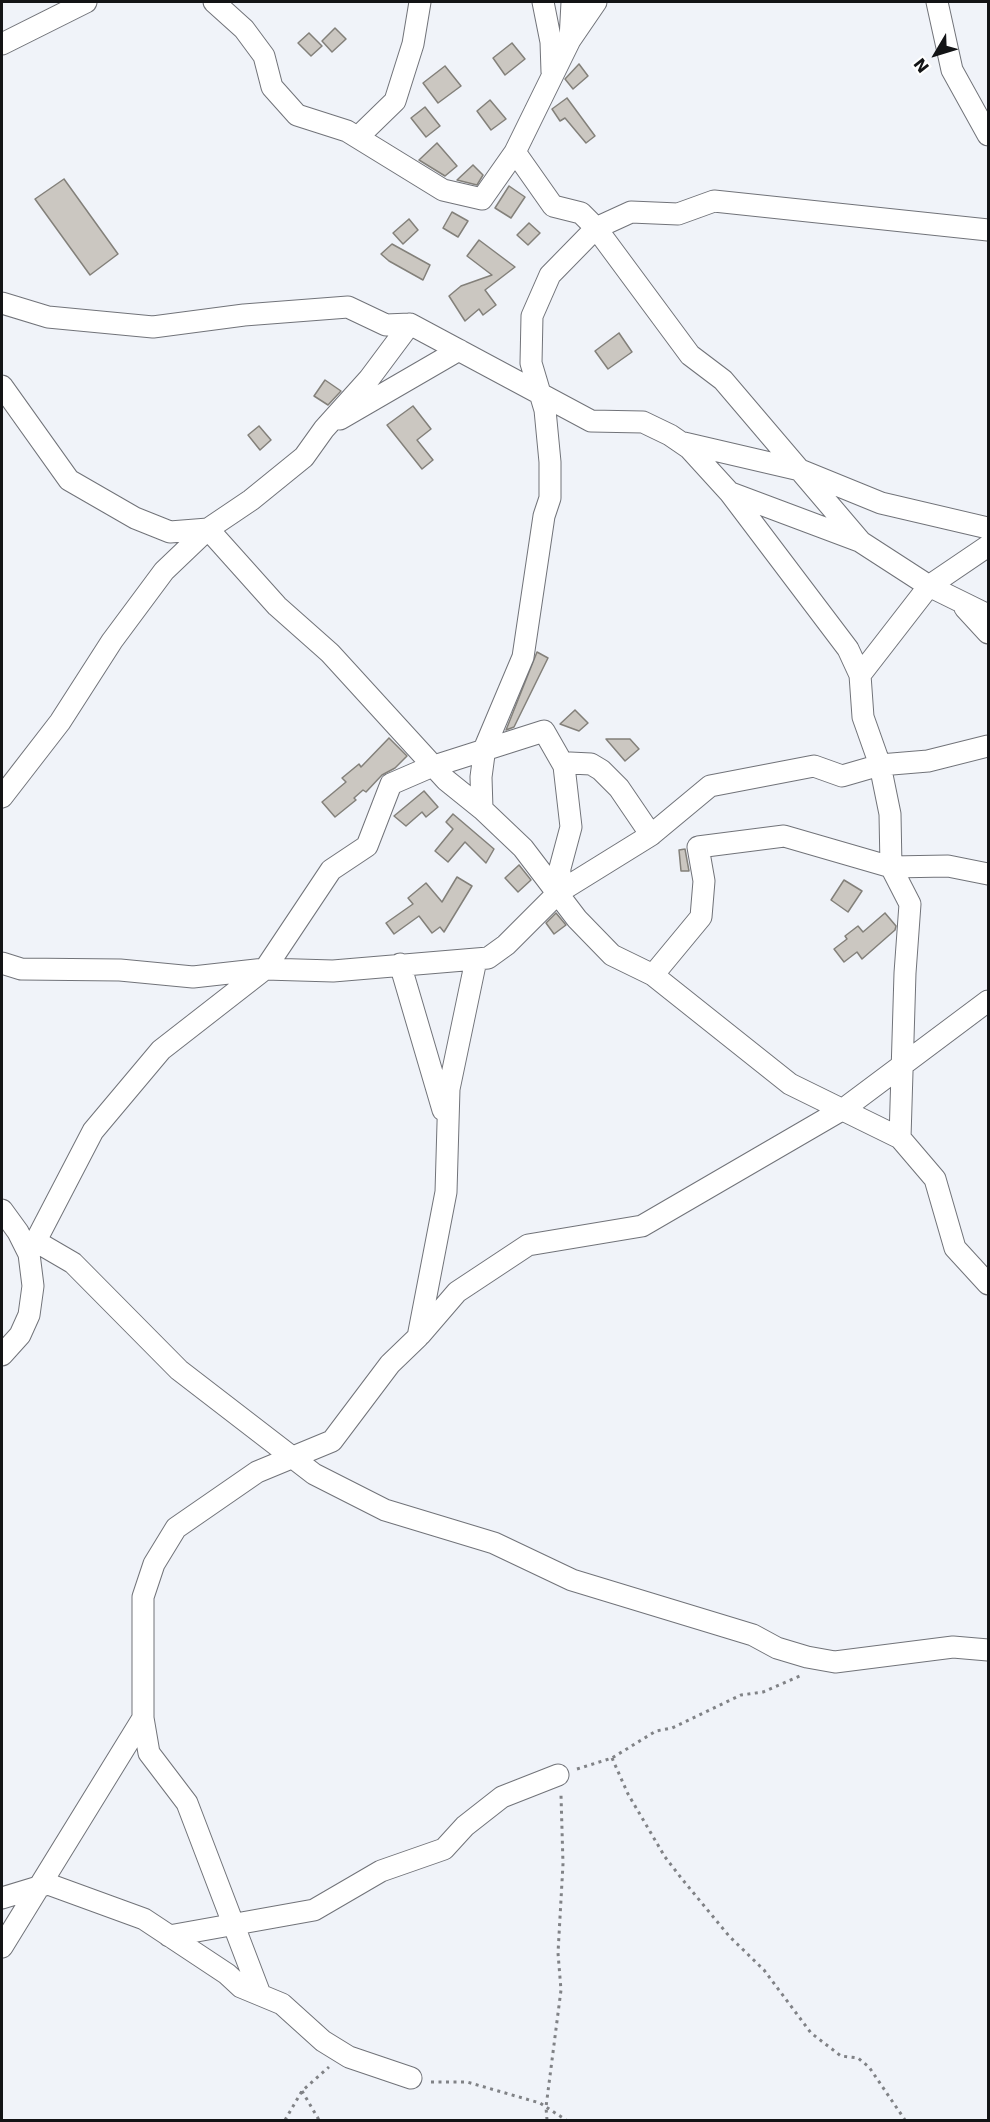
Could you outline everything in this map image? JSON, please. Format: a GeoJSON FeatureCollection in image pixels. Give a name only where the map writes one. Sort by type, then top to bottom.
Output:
{"type":"FeatureCollection","features":[{"type":"Feature","properties":{"kind":"street"},"geometry":{"type":"LineString","coordinates":[[2,44],[86,2]]}},
{"type":"Feature","properties":{"kind":"street"},"geometry":{"type":"LineString","coordinates":[[214,2],[244,28],[264,56],[272,87],[297,115],[358,137],[442,190],[468,198],[482,199],[515,152],[570,40],[596,2]]}},
{"type":"Feature","properties":{"kind":"street"},"geometry":{"type":"LineString","coordinates":[[358,137],[395,100],[413,44],[420,2]]}},
{"type":"Feature","properties":{"kind":"street"},"geometry":{"type":"LineString","coordinates":[[543,2],[551,42],[552,77]]}},
{"type":"Feature","properties":{"kind":"street"},"geometry":{"type":"LineString","coordinates":[[570,40],[572,2]]}},
{"type":"Feature","properties":{"kind":"street"},"geometry":{"type":"LineString","coordinates":[[937,2],[952,69],[988,135]]}},
{"type":"Feature","properties":{"kind":"street"},"geometry":{"type":"LineString","coordinates":[[515,152],[553,207],[581,213],[596,228],[690,355],[723,380],[861,542]]}},
{"type":"Feature","properties":{"kind":"street"},"geometry":{"type":"LineString","coordinates":[[482,808],[481,777],[485,750],[523,657],[544,516],[549,501],[550,462],[540,394],[531,363],[531,316],[550,275],[596,228],[631,212],[678,214],[714,201],[988,230]]}},
{"type":"Feature","properties":{"kind":"street"},"geometry":{"type":"LineString","coordinates":[[2,303],[48,317],[153,327],[244,315],[348,307],[386,325],[410,324],[564,409],[591,421],[643,423],[681,443],[800,470],[881,503],[988,528]]}},
{"type":"Feature","properties":{"kind":"street"},"geometry":{"type":"LineString","coordinates":[[2,797],[60,722],[112,641],[164,571],[207,529],[251,500],[304,457],[324,429],[369,379],[410,324]]}},
{"type":"Feature","properties":{"kind":"street"},"geometry":{"type":"LineString","coordinates":[[324,429],[459,350]]}},
{"type":"Feature","properties":{"kind":"street"},"geometry":{"type":"LineString","coordinates":[[2,386],[69,480],[135,518],[170,532],[207,529]]}},
{"type":"Feature","properties":{"kind":"street"},"geometry":{"type":"LineString","coordinates":[[681,443],[718,478],[730,493],[848,649],[860,675],[863,717],[880,765],[890,814],[891,867],[910,904],[900,1138]]}},
{"type":"Feature","properties":{"kind":"street"},"geometry":{"type":"LineString","coordinates":[[730,493],[861,542],[929,586],[988,615]]}},
{"type":"Feature","properties":{"kind":"street"},"geometry":{"type":"LineString","coordinates":[[207,529],[277,606],[330,653],[446,780],[482,808],[523,848],[577,919],[612,955],[653,975],[790,1084],[900,1138],[935,1179],[955,1248],[988,1284]]}},
{"type":"Feature","properties":{"kind":"street"},"geometry":{"type":"LineString","coordinates":[[860,675],[929,586],[988,546]]}},
{"type":"Feature","properties":{"kind":"street"},"geometry":{"type":"LineString","coordinates":[[956,599],[988,633]]}},
{"type":"Feature","properties":{"kind":"street"},"geometry":{"type":"LineString","coordinates":[[2,1355],[20,1335],[29,1315],[33,1286],[33,1248],[93,1131],[160,1050],[265,969],[331,870],[368,846],[391,784],[434,766],[544,730],[564,766],[571,827],[560,868],[558,892]]}},
{"type":"Feature","properties":{"kind":"street"},"geometry":{"type":"LineString","coordinates":[[2,963],[21,969],[120,970],[193,977],[265,969],[333,971],[488,958],[506,945],[558,892],[651,835],[710,786],[814,766],[842,776],[880,765],[928,761],[988,746]]}},
{"type":"Feature","properties":{"kind":"street"},"geometry":{"type":"LineString","coordinates":[[564,766],[570,763],[591,764],[601,770],[619,788],[651,835]]}},
{"type":"Feature","properties":{"kind":"street"},"geometry":{"type":"LineString","coordinates":[[653,975],[700,917],[704,881],[698,847],[784,837],[891,867],[948,866],[988,874]]}},
{"type":"Feature","properties":{"kind":"street"},"geometry":{"type":"LineString","coordinates":[[418,1337],[446,1192],[449,1089],[476,960]]}},
{"type":"Feature","properties":{"kind":"street"},"geometry":{"type":"LineString","coordinates":[[400,964],[448,1128]]}},
{"type":"Feature","properties":{"kind":"street"},"geometry":{"type":"LineString","coordinates":[[260,1994],[187,1803],[149,1753],[143,1718],[143,1597],[154,1564],[176,1528],[257,1472],[332,1442],[390,1364],[418,1337],[457,1292],[528,1245],[642,1226],[843,1110],[988,1001]]}},
{"type":"Feature","properties":{"kind":"street"},"geometry":{"type":"LineString","coordinates":[[2,1210],[33,1248],[73,1263],[179,1370],[314,1473],[385,1510],[494,1543],[572,1580],[753,1635],[777,1648],[826,1660],[867,1659],[953,1647],[988,1650]]}},
{"type":"Feature","properties":{"kind":"street"},"geometry":{"type":"LineString","coordinates":[[2,1947],[143,1718]]}},
{"type":"Feature","properties":{"kind":"street"},"geometry":{"type":"LineString","coordinates":[[169,1936],[314,1910],[381,1871],[444,1849],[465,1826],[502,1797],[558,1775]]}},
{"type":"Feature","properties":{"kind":"street"},"geometry":{"type":"LineString","coordinates":[[2,1898],[48,1884],[144,1919],[227,1974],[241,1987],[282,2004],[322,2041],[350,2057],[411,2078]]}},
{"type":"Feature","properties":{"kind":"path"},"geometry":{"type":"LineString","coordinates":[[547,2121],[546,2107],[561,1990],[558,1953],[563,1841],[558,1775],[612,1758],[656,1731],[672,1728],[741,1695],[763,1692],[779,1686],[826,1660]]}},
{"type":"Feature","properties":{"kind":"path"},"geometry":{"type":"LineString","coordinates":[[612,1758],[628,1794],[665,1857],[682,1879],[729,1936],[764,1970],[811,2033],[841,2056],[858,2058],[869,2067],[905,2121]]}},
{"type":"Feature","properties":{"kind":"path"},"geometry":{"type":"LineString","coordinates":[[285,2121],[302,2091],[323,2070],[350,2057]]}},
{"type":"Feature","properties":{"kind":"path"},"geometry":{"type":"LineString","coordinates":[[411,2078],[430,2082],[467,2082],[546,2107],[566,2121]]}},
{"type":"Feature","properties":{"kind":"path"},"geometry":{"type":"LineString","coordinates":[[302,2091],[319,2121]]}},
{"type":"Feature","properties":{"kind":"building"},"geometry":{"type":"Polygon","coordinates":[[[335,28],[346,39],[332,52],[322,41],[335,28]]]}},
{"type":"Feature","properties":{"kind":"building"},"geometry":{"type":"Polygon","coordinates":[[[309,33],[322,46],[311,56],[298,43],[309,33]]]}},
{"type":"Feature","properties":{"kind":"building"},"geometry":{"type":"Polygon","coordinates":[[[512,43],[525,59],[505,75],[493,58],[512,43]]]}},
{"type":"Feature","properties":{"kind":"building"},"geometry":{"type":"Polygon","coordinates":[[[579,64],[588,76],[573,89],[565,79],[579,64]]]}},
{"type":"Feature","properties":{"kind":"building"},"geometry":{"type":"Polygon","coordinates":[[[445,66],[461,86],[438,103],[423,83],[445,66]]]}},
{"type":"Feature","properties":{"kind":"building"},"geometry":{"type":"Polygon","coordinates":[[[567,98],[595,136],[586,143],[565,118],[560,121],[552,109],[567,98]]]}},
{"type":"Feature","properties":{"kind":"building"},"geometry":{"type":"Polygon","coordinates":[[[490,100],[506,119],[491,130],[477,111],[490,100]]]}},
{"type":"Feature","properties":{"kind":"building"},"geometry":{"type":"Polygon","coordinates":[[[425,107],[440,126],[426,137],[411,118],[425,107]]]}},
{"type":"Feature","properties":{"kind":"building"},"geometry":{"type":"Polygon","coordinates":[[[437,143],[457,166],[445,176],[419,160],[437,143]]]}},
{"type":"Feature","properties":{"kind":"building"},"geometry":{"type":"Polygon","coordinates":[[[473,165],[483,175],[477,185],[457,180],[473,165]]]}},
{"type":"Feature","properties":{"kind":"building"},"geometry":{"type":"Polygon","coordinates":[[[64,179],[118,254],[90,275],[35,199],[64,179]]]}},
{"type":"Feature","properties":{"kind":"building"},"geometry":{"type":"Polygon","coordinates":[[[509,186],[525,197],[511,218],[495,208],[509,186]]]}},
{"type":"Feature","properties":{"kind":"building"},"geometry":{"type":"Polygon","coordinates":[[[452,212],[468,221],[458,237],[443,228],[452,212]]]}},
{"type":"Feature","properties":{"kind":"building"},"geometry":{"type":"Polygon","coordinates":[[[409,219],[418,230],[403,244],[393,233],[409,219]]]}},
{"type":"Feature","properties":{"kind":"building"},"geometry":{"type":"Polygon","coordinates":[[[529,223],[540,233],[528,245],[517,235],[529,223]]]}},
{"type":"Feature","properties":{"kind":"building"},"geometry":{"type":"Polygon","coordinates":[[[479,240],[515,267],[485,290],[496,305],[483,315],[479,309],[465,321],[449,296],[461,286],[492,275],[467,256],[479,240]]]}},
{"type":"Feature","properties":{"kind":"building"},"geometry":{"type":"Polygon","coordinates":[[[392,244],[430,265],[423,280],[381,254],[392,244]]]}},
{"type":"Feature","properties":{"kind":"building"},"geometry":{"type":"Polygon","coordinates":[[[619,333],[632,352],[608,369],[595,351],[619,333]]]}},
{"type":"Feature","properties":{"kind":"building"},"geometry":{"type":"Polygon","coordinates":[[[325,380],[341,391],[328,405],[314,396],[325,380]]]}},
{"type":"Feature","properties":{"kind":"building"},"geometry":{"type":"Polygon","coordinates":[[[413,406],[431,429],[417,440],[433,460],[422,469],[387,425],[413,406]]]}},
{"type":"Feature","properties":{"kind":"building"},"geometry":{"type":"Polygon","coordinates":[[[259,426],[271,440],[260,450],[248,435],[259,426]]]}},
{"type":"Feature","properties":{"kind":"building"},"geometry":{"type":"Polygon","coordinates":[[[537,652],[548,658],[514,727],[506,730],[537,652]]]}},
{"type":"Feature","properties":{"kind":"building"},"geometry":{"type":"Polygon","coordinates":[[[575,710],[588,723],[579,731],[560,724],[575,710]]]}},
{"type":"Feature","properties":{"kind":"building"},"geometry":{"type":"Polygon","coordinates":[[[389,738],[407,756],[395,768],[382,775],[366,792],[363,790],[354,798],[356,800],[335,817],[322,802],[346,782],[342,778],[359,764],[361,767],[389,738]]]}},
{"type":"Feature","properties":{"kind":"building"},"geometry":{"type":"Polygon","coordinates":[[[606,739],[630,739],[639,749],[625,761],[606,739]]]}},
{"type":"Feature","properties":{"kind":"building"},"geometry":{"type":"Polygon","coordinates":[[[424,791],[438,807],[426,817],[422,812],[406,826],[394,816],[424,791]]]}},
{"type":"Feature","properties":{"kind":"building"},"geometry":{"type":"Polygon","coordinates":[[[453,814],[494,849],[486,863],[465,842],[448,862],[435,851],[453,829],[446,822],[453,814]]]}},
{"type":"Feature","properties":{"kind":"building"},"geometry":{"type":"Polygon","coordinates":[[[685,849],[689,871],[681,871],[679,850],[685,849]]]}},
{"type":"Feature","properties":{"kind":"building"},"geometry":{"type":"Polygon","coordinates":[[[519,865],[531,880],[518,892],[505,878],[519,865]]]}},
{"type":"Feature","properties":{"kind":"building"},"geometry":{"type":"Polygon","coordinates":[[[457,877],[472,886],[444,932],[440,927],[432,933],[419,916],[394,934],[386,923],[413,904],[408,898],[426,883],[442,902],[457,877]]]}},
{"type":"Feature","properties":{"kind":"building"},"geometry":{"type":"Polygon","coordinates":[[[844,880],[862,891],[848,912],[831,900],[844,880]]]}},
{"type":"Feature","properties":{"kind":"building"},"geometry":{"type":"Polygon","coordinates":[[[556,913],[566,925],[554,934],[546,923],[556,913]]]}},
{"type":"Feature","properties":{"kind":"building"},"geometry":{"type":"Polygon","coordinates":[[[885,913],[896,926],[895,930],[862,959],[857,952],[844,962],[834,949],[858,926],[863,932],[885,913]]]}}]}
